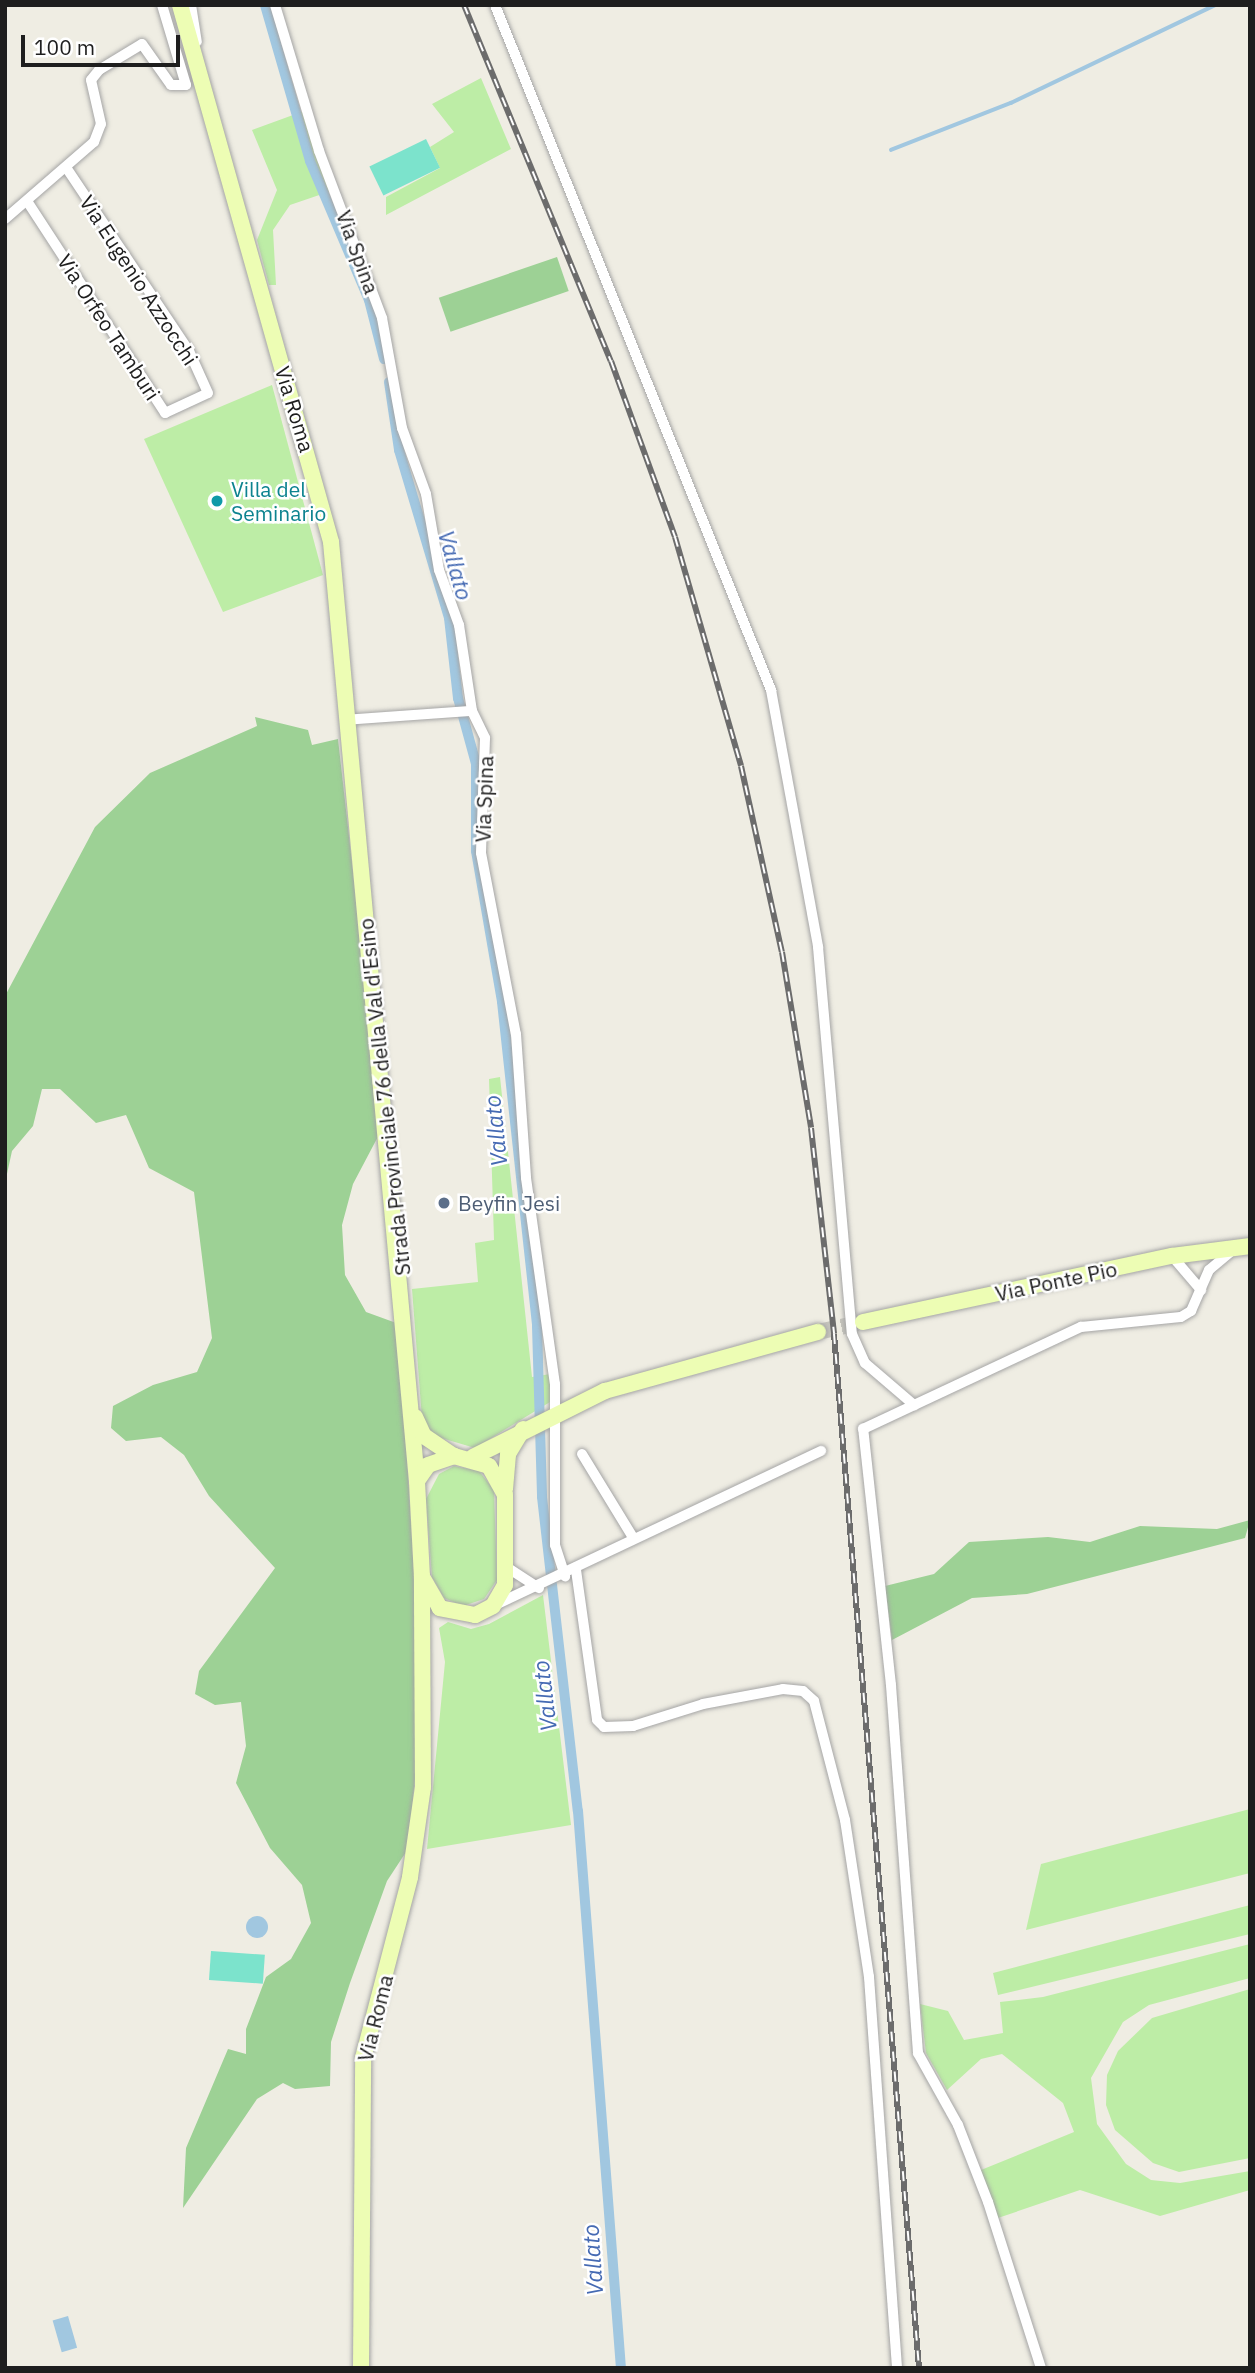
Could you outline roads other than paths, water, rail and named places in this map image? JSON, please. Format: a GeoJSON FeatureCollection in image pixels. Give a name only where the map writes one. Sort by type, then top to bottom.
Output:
{"type":"FeatureCollection","features":[{"type":"Feature","properties":{"kind":"main road","name":"Via Roma"},"geometry":{"type":"LineString","coordinates":[[180,5],[200,62],[219,159],[328,531],[352,789]]}},
{"type":"Feature","properties":{"kind":"main road","name":"Strada Provinciale 76 della Val d'Esino"},"geometry":{"type":"LineString","coordinates":[[352,789],[411,1405],[422,1577],[424,1672]]}},
{"type":"Feature","properties":{"kind":"main road","name":"Via Ponte Pio"},"geometry":{"type":"LineString","coordinates":[[863,1322],[1172,1256],[1246,1247]]}},
{"type":"Feature","properties":{"kind":"main road"},"geometry":{"type":"LineString","coordinates":[[473,1457],[552,1413],[656,1373],[818,1332]]}},
{"type":"Feature","properties":{"kind":"main road","name":"Strada Provinciale 76 della Val d'Esino"},"geometry":{"type":"LineString","coordinates":[[411,1405],[424,1436],[454,1455],[473,1457]]}},
{"type":"Feature","properties":{"kind":"main road"},"geometry":{"type":"LineString","coordinates":[[424,1672],[432,1624],[446,1612],[475,1615],[493,1606],[508,1568],[505,1495],[508,1454],[529,1425]]}},
{"type":"Feature","properties":{"kind":"main road"},"geometry":{"type":"LineString","coordinates":[[417,1481],[428,1465],[454,1455]]}},
{"type":"Feature","properties":{"kind":"main road"},"geometry":{"type":"LineString","coordinates":[[473,1457],[489,1466],[505,1495]]}},
{"type":"Feature","properties":{"kind":"main road"},"geometry":{"type":"LineString","coordinates":[[422,1577],[446,1612]]}},
{"type":"Feature","properties":{"kind":"main road","name":"Via Roma"},"geometry":{"type":"LineString","coordinates":[[361,2368],[363,2058],[410,1877],[424,1787],[424,1672]]}},
{"type":"Feature","properties":{"kind":"street"},"geometry":{"type":"LineString","coordinates":[[5,219],[67,169],[101,131],[91,76],[135,45],[146,47],[171,85],[186,86],[162,5]]}},
{"type":"Feature","properties":{"kind":"street"},"geometry":{"type":"LineString","coordinates":[[191,5],[200,62]]}},
{"type":"Feature","properties":{"kind":"street","name":"Via Spina"},"geometry":{"type":"LineString","coordinates":[[275,5],[319,151],[382,317],[402,428],[459,625],[466,712],[485,738],[481,853],[516,1034],[526,1178],[552,1413],[555,1545],[561,1578]]}},
{"type":"Feature","properties":{"kind":"street"},"geometry":{"type":"LineString","coordinates":[[495,5],[771,690],[818,947],[852,1334],[865,1363],[914,1405]]}},
{"type":"Feature","properties":{"kind":"street","name":"Via Eugenio Azzocchi"},"geometry":{"type":"LineString","coordinates":[[67,169],[189,351],[208,393]]}},
{"type":"Feature","properties":{"kind":"street","name":"Via Orfeo Tamburi"},"geometry":{"type":"LineString","coordinates":[[27,201],[165,414],[208,393]]}},
{"type":"Feature","properties":{"kind":"street"},"geometry":{"type":"LineString","coordinates":[[345,720],[466,712]]}},
{"type":"Feature","properties":{"kind":"street"},"geometry":{"type":"LineString","coordinates":[[1041,2368],[988,2202],[916,2041],[891,1685],[863,1429],[1081,1327],[1181,1317],[1201,1291],[1209,1270],[1246,1247]]}},
{"type":"Feature","properties":{"kind":"street"},"geometry":{"type":"LineString","coordinates":[[1199,1252],[1194,1272],[1201,1291]]}},
{"type":"Feature","properties":{"kind":"street"},"geometry":{"type":"LineString","coordinates":[[1199,1252],[1209,1270]]}},
{"type":"Feature","properties":{"kind":"street"},"geometry":{"type":"LineString","coordinates":[[1172,1256],[1201,1291]]}},
{"type":"Feature","properties":{"kind":"street"},"geometry":{"type":"LineString","coordinates":[[493,1606],[561,1578],[632,1536],[821,1451]]}},
{"type":"Feature","properties":{"kind":"street"},"geometry":{"type":"LineString","coordinates":[[582,1454],[632,1536]]}},
{"type":"Feature","properties":{"kind":"street"},"geometry":{"type":"LineString","coordinates":[[508,1568],[541,1587]]}},
{"type":"Feature","properties":{"kind":"street"},"geometry":{"type":"LineString","coordinates":[[576,1570],[604,1727],[633,1726],[703,1704],[783,1689],[803,1691],[814,1701],[845,1820],[869,1977],[897,2368]]}},
{"type":"Feature","properties":{"kind":"waterway","name":"Vallato"},"geometry":{"type":"LineString","coordinates":[[265,5],[310,161],[369,300],[384,359]]}},
{"type":"Feature","properties":{"kind":"waterway"},"geometry":{"type":"LineString","coordinates":[[891,150],[1011,103],[1216,5]]}},
{"type":"Feature","properties":{"kind":"waterway","name":"Vallato"},"geometry":{"type":"LineString","coordinates":[[389,382],[399,450],[449,618],[458,698],[476,764],[476,851],[502,1002],[537,1326],[542,1497],[578,1811],[621,2368]]}},
{"type":"Feature","properties":{"kind":"tunnel"},"geometry":{"type":"LineString","coordinates":[[818,1332],[863,1322]]}},
{"type":"Feature","properties":{"kind":"railway"},"geometry":{"type":"LineString","coordinates":[[464,5],[611,361],[675,537],[741,766],[782,952],[811,1128],[834,1334],[919,2368]]}},
{"type":"Feature","properties":{"kind":"place","name":"Villa del Seminario"},"geometry":{"type":"Point","coordinates":[217,501]}},
{"type":"Feature","properties":{"kind":"place","name":"Beyfin Jesi"},"geometry":{"type":"Point","coordinates":[444,1203]}}]}
